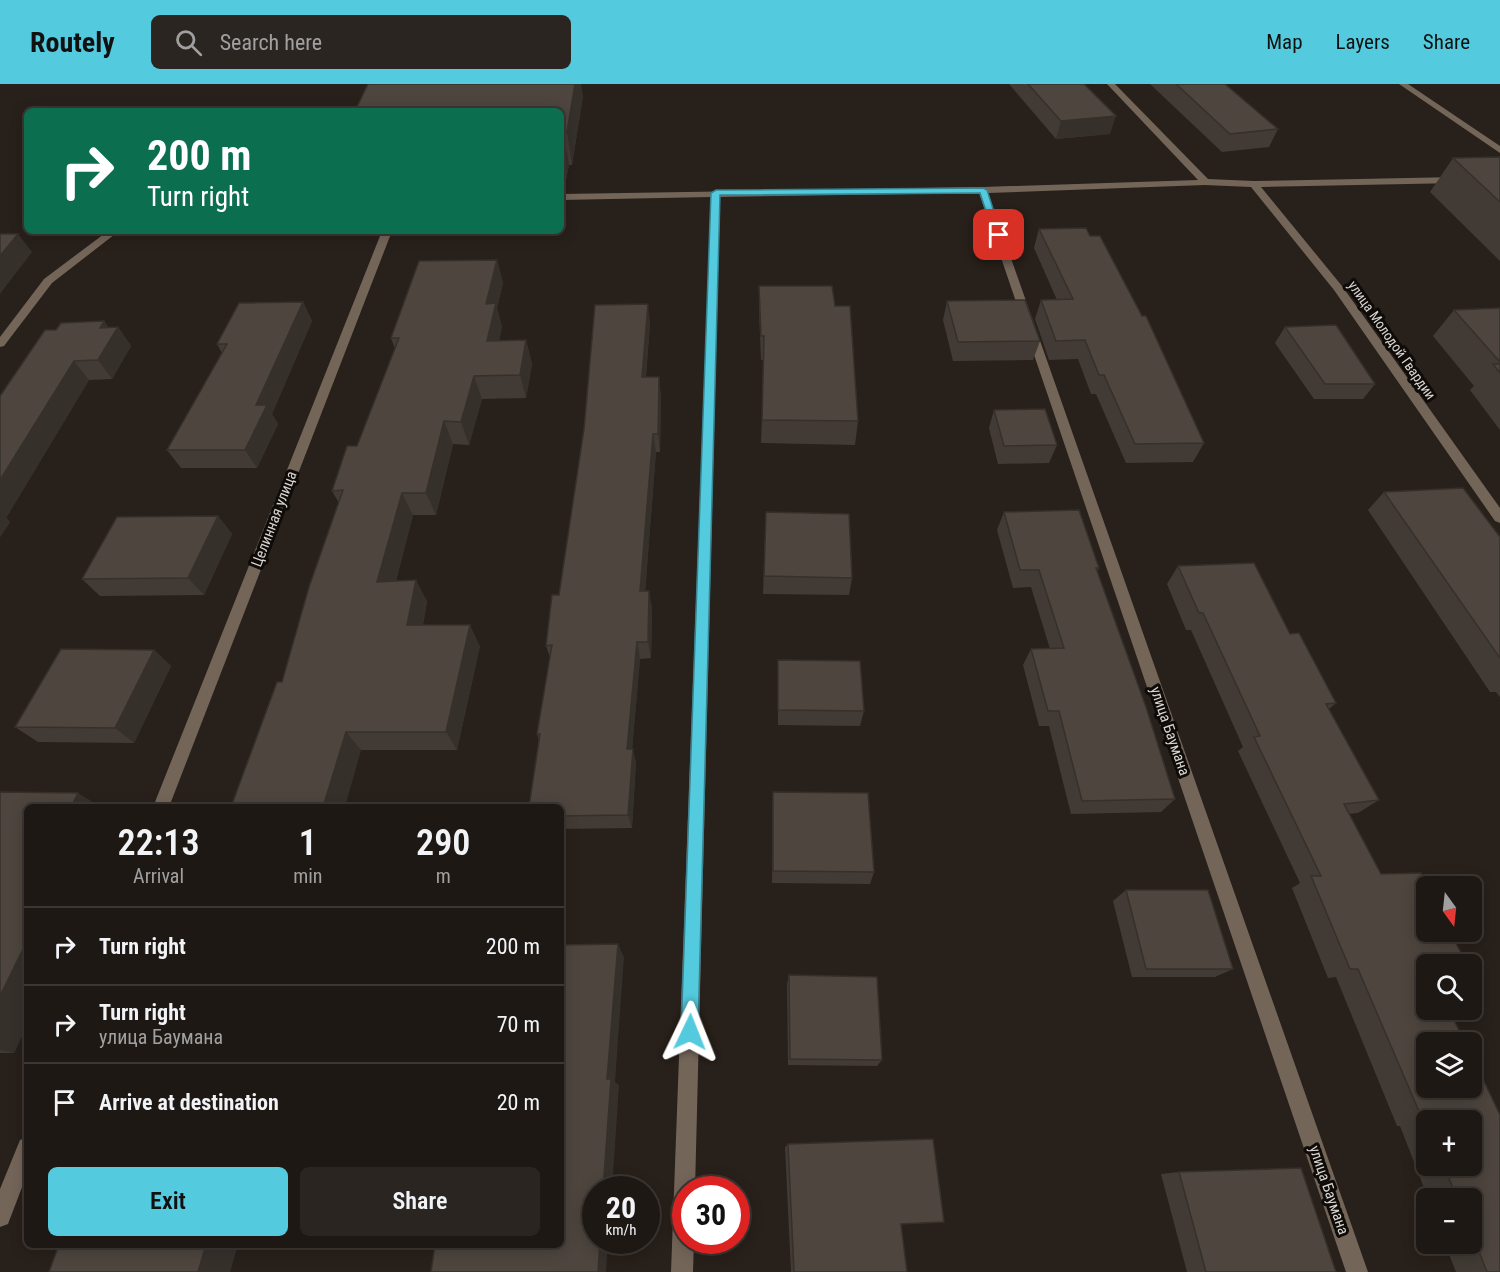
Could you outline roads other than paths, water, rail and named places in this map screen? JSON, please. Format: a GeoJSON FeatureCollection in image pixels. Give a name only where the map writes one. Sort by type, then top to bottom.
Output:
{"type":"FeatureCollection","features":[{"type":"Feature","properties":{"kind":"street"},"geometry":{"type":"LineString","coordinates":[[1111,84],[1205,182]]}},
{"type":"Feature","properties":{"kind":"street"},"geometry":{"type":"LineString","coordinates":[[1403,84],[1500,150]]}},
{"type":"Feature","properties":{"kind":"street"},"geometry":{"type":"LineString","coordinates":[[564,197],[983,190],[1205,182],[1254,184],[1465,180]]}},
{"type":"Feature","properties":{"kind":"street","name":"улица Молодой Гвардии"},"geometry":{"type":"LineString","coordinates":[[1254,184],[1338,288],[1500,518]]}},
{"type":"Feature","properties":{"kind":"street","name":"улица Баумана"},"geometry":{"type":"LineString","coordinates":[[983,190],[1357,1272]]}},
{"type":"Feature","properties":{"kind":"street"},"geometry":{"type":"LineString","coordinates":[[682,1272],[716,193]]}},
{"type":"Feature","properties":{"kind":"street"},"geometry":{"type":"LineString","coordinates":[[0,344],[48,281],[110,234]]}},
{"type":"Feature","properties":{"kind":"street","name":"Целинная улица"},"geometry":{"type":"LineString","coordinates":[[161,804],[386,234]]}},
{"type":"Feature","properties":{"kind":"street"},"geometry":{"type":"LineString","coordinates":[[0,1216],[24,1155]]}}]}
